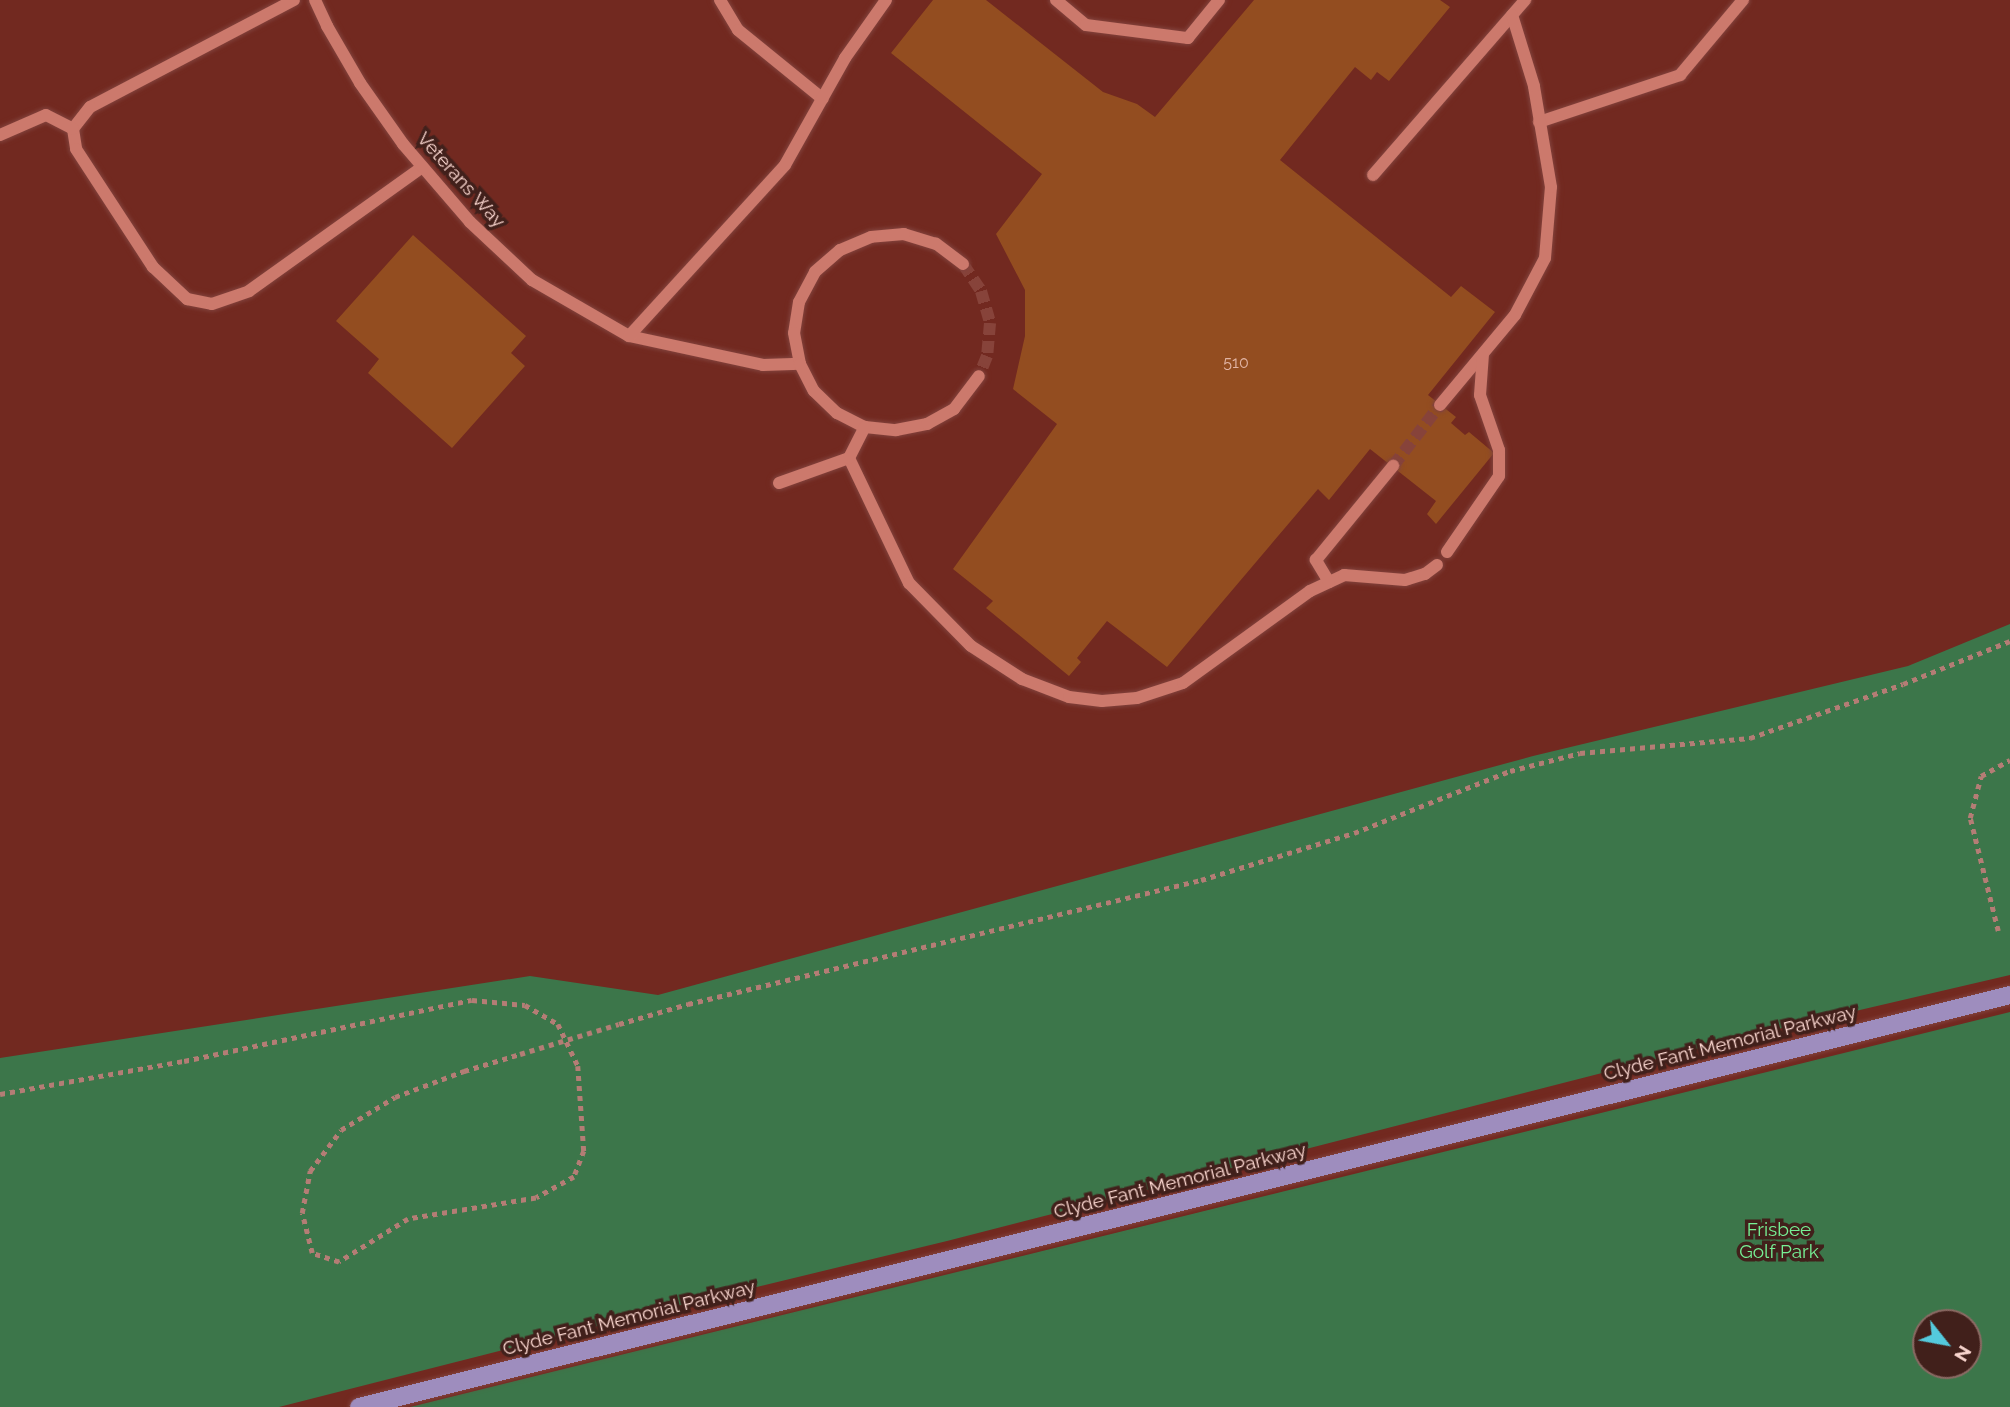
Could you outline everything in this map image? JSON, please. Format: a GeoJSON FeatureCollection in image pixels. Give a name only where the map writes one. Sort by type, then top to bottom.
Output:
{"type":"FeatureCollection","features":[{"type":"Feature","properties":{"kind":"main road","name":"Clyde Fant Memorial Parkway"},"geometry":{"type":"LineString","coordinates":[[359,1407],[2010,995]]}},
{"type":"Feature","properties":{"kind":"street"},"geometry":{"type":"LineString","coordinates":[[294,0],[90,107],[73,129],[76,149],[153,267],[187,299],[212,304],[249,291],[282,270],[422,167]]}},
{"type":"Feature","properties":{"kind":"street","name":"Veterans Way"},"geometry":{"type":"LineString","coordinates":[[315,0],[360,83],[422,167],[470,222],[532,280],[629,336],[764,365],[800,364]]}},
{"type":"Feature","properties":{"kind":"street"},"geometry":{"type":"LineString","coordinates":[[720,0],[738,30],[822,99]]}},
{"type":"Feature","properties":{"kind":"street"},"geometry":{"type":"LineString","coordinates":[[629,336],[785,165],[845,58],[886,0]]}},
{"type":"Feature","properties":{"kind":"street"},"geometry":{"type":"LineString","coordinates":[[1056,0],[1086,25],[1188,38],[1219,0]]}},
{"type":"Feature","properties":{"kind":"street"},"geometry":{"type":"LineString","coordinates":[[1373,175],[1525,0]]}},
{"type":"Feature","properties":{"kind":"street"},"geometry":{"type":"LineString","coordinates":[[1539,122],[1680,75],[1744,0]]}},
{"type":"Feature","properties":{"kind":"street"},"geometry":{"type":"LineString","coordinates":[[1440,405],[1516,315],[1545,258],[1551,187],[1534,86],[1512,15]]}},
{"type":"Feature","properties":{"kind":"street"},"geometry":{"type":"LineString","coordinates":[[0,135],[46,115],[73,129]]}},
{"type":"Feature","properties":{"kind":"street"},"geometry":{"type":"LineString","coordinates":[[963,264],[936,244],[904,234],[871,237],[840,250],[815,272],[799,302],[794,333],[800,364],[814,391],[837,413],[865,427],[896,430],[927,424],[954,409],[979,376]]}},
{"type":"Feature","properties":{"kind":"street"},"geometry":{"type":"LineString","coordinates":[[1447,552],[1499,476],[1499,450],[1480,395],[1483,354]]}},
{"type":"Feature","properties":{"kind":"street"},"geometry":{"type":"LineString","coordinates":[[779,483],[849,458],[865,427]]}},
{"type":"Feature","properties":{"kind":"street"},"geometry":{"type":"LineString","coordinates":[[849,458],[909,583],[971,646],[1022,679],[1069,697],[1102,701],[1137,698],[1183,683],[1310,591],[1344,575],[1405,580],[1425,574],[1437,565]]}},
{"type":"Feature","properties":{"kind":"street"},"geometry":{"type":"LineString","coordinates":[[1329,582],[1317,560],[1393,466]]}},
{"type":"Feature","properties":{"kind":"path"},"geometry":{"type":"LineString","coordinates":[[0,1094],[184,1061],[472,1000],[525,1004],[558,1024],[578,1066],[584,1151],[574,1177],[536,1198],[408,1219],[339,1262],[312,1253],[302,1213],[310,1171],[341,1130],[395,1097],[464,1071],[520,1054],[619,1024],[688,1004],[1200,880],[1354,833],[1510,771],[1580,753],[1750,738],[1903,684],[2010,641]]}},
{"type":"Feature","properties":{"kind":"path"},"geometry":{"type":"LineString","coordinates":[[1998,931],[1970,818],[1981,776],[2010,760]]}},
{"type":"Feature","properties":{"kind":"green space"},"geometry":{"type":"Polygon","coordinates":[[[2010,624],[2010,975],[1727,1041],[947,1241],[279,1407],[0,1407],[0,1058],[530,976],[658,995],[1533,756],[1908,666],[2010,624]]]}},
{"type":"Feature","properties":{"kind":"green space","name":"Frisbee Golf Park"},"geometry":{"type":"Polygon","coordinates":[[[2010,1012],[2010,1407],[410,1407],[2010,1012]]]}},
{"type":"Feature","properties":{"kind":"building"},"geometry":{"type":"Polygon","coordinates":[[[933,0],[986,0],[1103,92],[1137,104],[1155,117],[1254,0],[1440,0],[1450,7],[1389,81],[1377,72],[1371,80],[1355,67],[1280,160],[1451,297],[1461,286],[1495,312],[1428,395],[1456,417],[1451,423],[1465,435],[1469,432],[1494,453],[1436,524],[1427,514],[1436,501],[1370,449],[1329,500],[1318,489],[1167,667],[1107,621],[1077,658],[1081,662],[1069,676],[986,608],[993,601],[953,569],[1057,424],[1013,389],[1025,336],[1025,290],[996,234],[1042,174],[891,53],[933,0]]]}},
{"type":"Feature","properties":{"kind":"building"},"geometry":{"type":"Polygon","coordinates":[[[413,235],[526,336],[511,353],[525,366],[452,448],[368,373],[379,359],[336,321],[413,235]]]}},
{"type":"Feature","properties":{"kind":"tunnel"},"geometry":{"type":"LineString","coordinates":[[963,264],[981,291],[990,323],[987,356],[979,376]]}},
{"type":"Feature","properties":{"kind":"tunnel"},"geometry":{"type":"LineString","coordinates":[[1393,466],[1440,405]]}}]}
